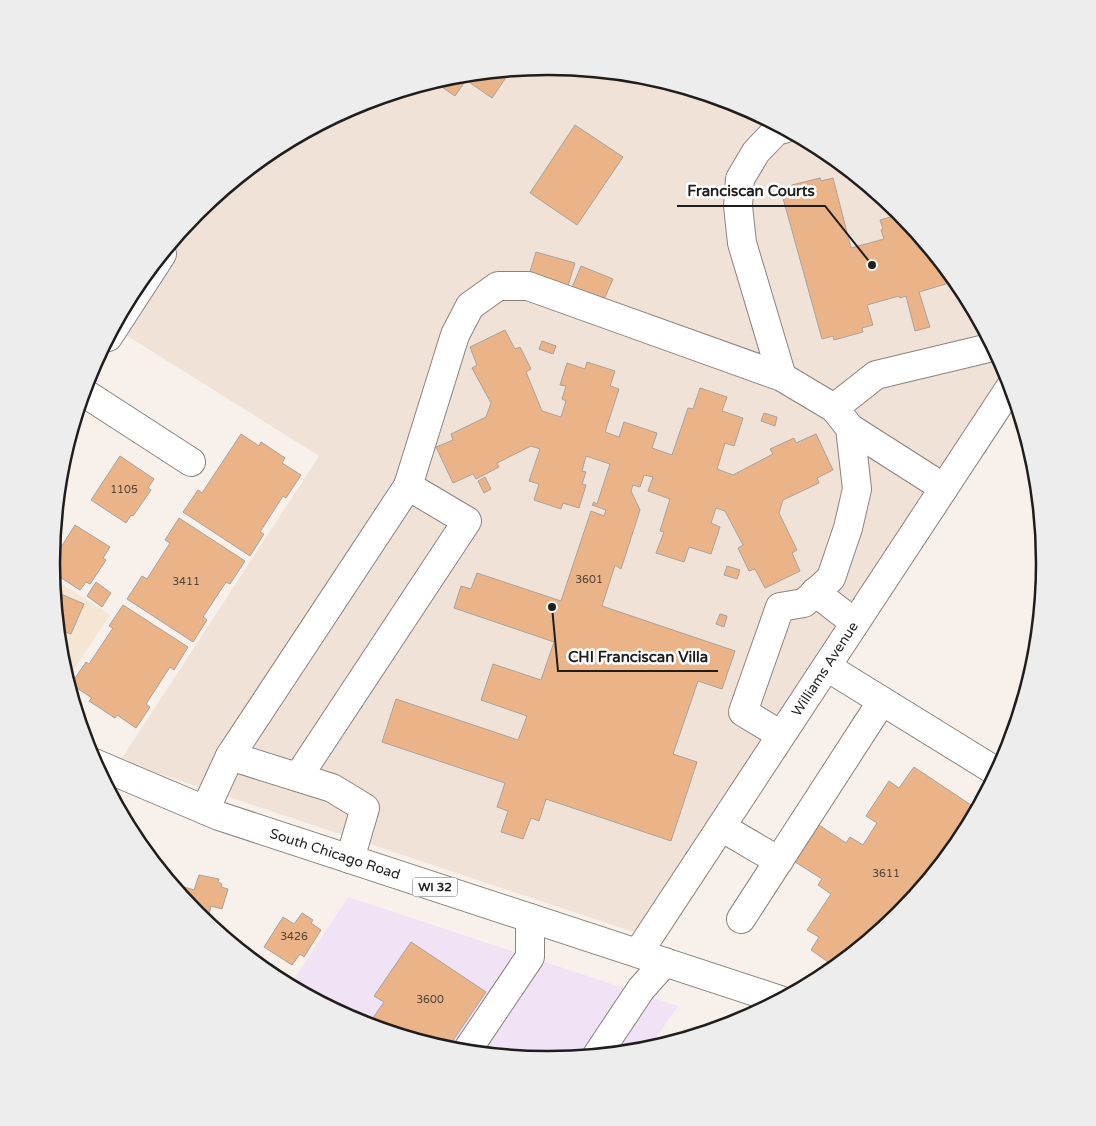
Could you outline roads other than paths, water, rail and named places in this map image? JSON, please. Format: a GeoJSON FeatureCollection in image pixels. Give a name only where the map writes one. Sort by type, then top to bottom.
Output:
{"type":"FeatureCollection","features":[{"type":"Feature","properties":{"kind":"street"},"geometry":{"type":"LineString","coordinates":[[776,131],[756,152],[740,179],[738,206],[742,243],[782,377]]}},
{"type":"Feature","properties":{"kind":"street"},"geometry":{"type":"LineString","coordinates":[[205,810],[230,756],[408,486],[455,335],[470,306],[498,286],[528,286],[782,377],[944,488]]}},
{"type":"Feature","properties":{"kind":"street"},"geometry":{"type":"LineString","coordinates":[[842,418],[876,375],[987,349]]}},
{"type":"Feature","properties":{"kind":"street","name":"Williams Avenue"},"geometry":{"type":"LineString","coordinates":[[638,953],[1006,394]]}},
{"type":"Feature","properties":{"kind":"street"},"geometry":{"type":"LineString","coordinates":[[90,396],[192,462]]}},
{"type":"Feature","properties":{"kind":"street"},"geometry":{"type":"LineString","coordinates":[[781,735],[743,712],[780,607],[804,603],[831,578],[848,528],[857,489],[842,418]]}},
{"type":"Feature","properties":{"kind":"street"},"geometry":{"type":"LineString","coordinates":[[298,777],[467,521],[408,486]]}},
{"type":"Feature","properties":{"kind":"street"},"geometry":{"type":"LineString","coordinates":[[816,592],[855,623]]}},
{"type":"Feature","properties":{"kind":"street"},"geometry":{"type":"LineString","coordinates":[[827,667],[991,768]]}},
{"type":"Feature","properties":{"kind":"street"},"geometry":{"type":"LineString","coordinates":[[741,919],[882,701]]}},
{"type":"Feature","properties":{"kind":"street"},"geometry":{"type":"LineString","coordinates":[[230,756],[332,788],[364,808],[350,859]]}},
{"type":"Feature","properties":{"kind":"street","name":"South Chicago Road"},"geometry":{"type":"LineString","coordinates":[[105,768],[229,819],[771,997]]}},
{"type":"Feature","properties":{"kind":"street"},"geometry":{"type":"LineString","coordinates":[[721,827],[779,860]]}},
{"type":"Feature","properties":{"kind":"street"},"geometry":{"type":"LineString","coordinates":[[471,1045],[530,957],[530,918]]}},
{"type":"Feature","properties":{"kind":"street"},"geometry":{"type":"LineString","coordinates":[[602,1048],[641,989],[665,962]]}},
{"type":"Feature","properties":{"kind":"place","name":"Franciscan Courts"},"geometry":{"type":"Point","coordinates":[872,265]}},
{"type":"Feature","properties":{"kind":"place","name":"CHI Franciscan Villa"},"geometry":{"type":"Point","coordinates":[552,607]}}]}
